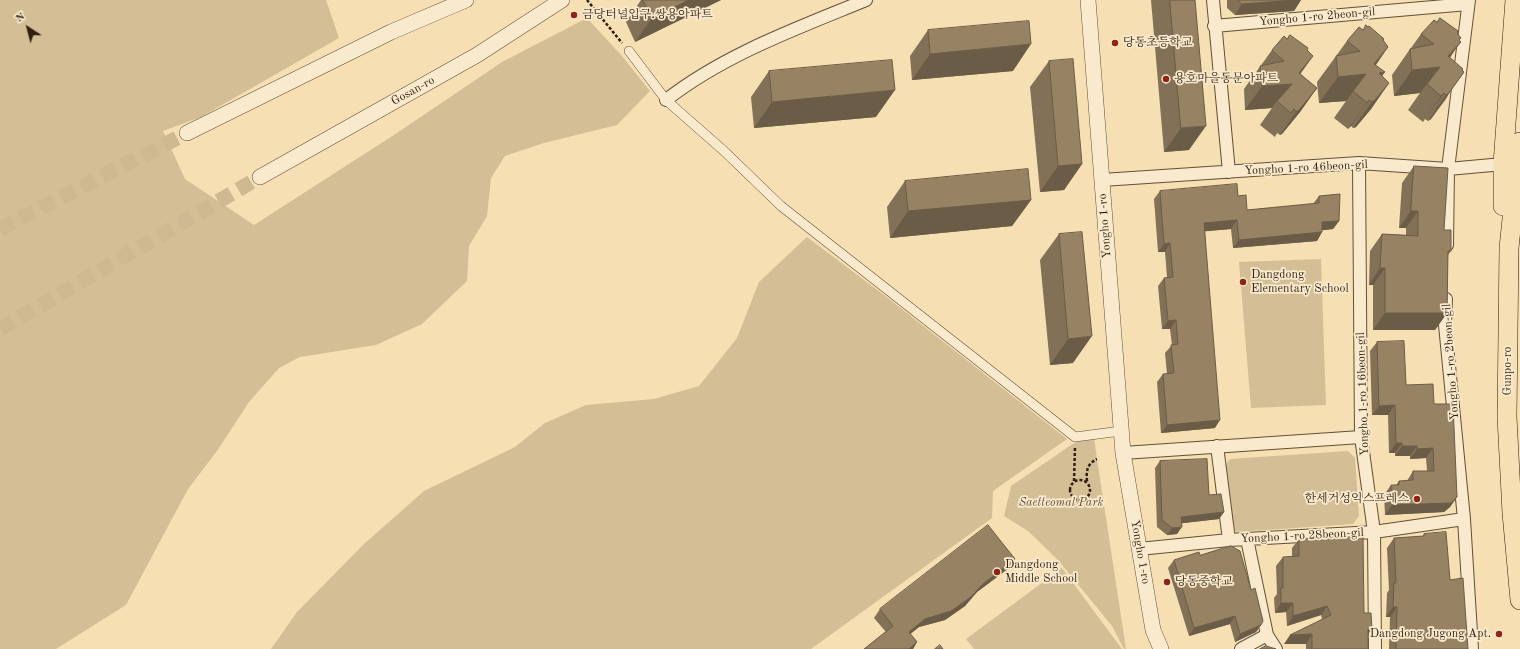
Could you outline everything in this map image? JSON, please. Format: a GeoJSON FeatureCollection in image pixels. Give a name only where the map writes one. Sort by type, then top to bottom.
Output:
{"type":"FeatureCollection","features":[{"type":"Feature","properties":{"kind":"main road"},"geometry":{"type":"LineString","coordinates":[[1509,248],[1503,212],[1503,164],[1515,0]]}},
{"type":"Feature","properties":{"kind":"main road","name":"Gunpo-ro"},"geometry":{"type":"LineString","coordinates":[[1520,142],[1509,248],[1508,417],[1512,513],[1520,600]]}},
{"type":"Feature","properties":{"kind":"street"},"geometry":{"type":"LineString","coordinates":[[188,133],[391,32],[466,0]]}},
{"type":"Feature","properties":{"kind":"street","name":"Gosan-ro"},"geometry":{"type":"LineString","coordinates":[[260,177],[478,55],[562,0]]}},
{"type":"Feature","properties":{"kind":"street"},"geometry":{"type":"LineString","coordinates":[[666,100],[688,82],[720,64],[808,24],[866,0]]}},
{"type":"Feature","properties":{"kind":"street","name":"Yongho 1-ro"},"geometry":{"type":"LineString","coordinates":[[1088,0],[1123,453],[1153,630],[1160,649]]}},
{"type":"Feature","properties":{"kind":"street","name":"Yongho 1-ro 46beon-gil"},"geometry":{"type":"LineString","coordinates":[[1213,0],[1214,26],[1229,172]]}},
{"type":"Feature","properties":{"kind":"street","name":"Yongho 1-ro 2beon-gil"},"geometry":{"type":"LineString","coordinates":[[1214,26],[1469,2],[1448,169],[1447,255]]}},
{"type":"Feature","properties":{"kind":"street"},"geometry":{"type":"LineString","coordinates":[[629,51],[666,100],[781,206],[1075,437],[1121,431]]}},
{"type":"Feature","properties":{"kind":"street","name":"Yongho 1-ro 46beon-gil"},"geometry":{"type":"LineString","coordinates":[[1102,180],[1359,163],[1448,169],[1503,164]]}},
{"type":"Feature","properties":{"kind":"street","name":"Yongho 1-ro 16beon-gil"},"geometry":{"type":"LineString","coordinates":[[1359,163],[1362,437],[1374,532],[1375,649]]}},
{"type":"Feature","properties":{"kind":"street","name":"Yongho 1-ro 2beon-gil"},"geometry":{"type":"LineString","coordinates":[[1446,286],[1445,325],[1464,519],[1472,649]]}},
{"type":"Feature","properties":{"kind":"street"},"geometry":{"type":"LineString","coordinates":[[1123,453],[1362,437]]}},
{"type":"Feature","properties":{"kind":"street"},"geometry":{"type":"LineString","coordinates":[[1218,446],[1229,540]]}},
{"type":"Feature","properties":{"kind":"street","name":"Yongho 1-ro 28beon-gil"},"geometry":{"type":"LineString","coordinates":[[1139,549],[1229,540],[1374,532],[1464,519]]}},
{"type":"Feature","properties":{"kind":"street"},"geometry":{"type":"LineString","coordinates":[[1247,539],[1267,635],[1276,649]]}},
{"type":"Feature","properties":{"kind":"street"},"geometry":{"type":"LineString","coordinates":[[1241,649],[1267,635]]}},
{"type":"Feature","properties":{"kind":"path"},"geometry":{"type":"LineString","coordinates":[[587,0],[629,51]]}},
{"type":"Feature","properties":{"kind":"path"},"geometry":{"type":"LineString","coordinates":[[1075,437],[1074,481],[1070,487],[1070,493],[1075,498],[1081,500],[1087,497],[1091,491],[1087,482],[1086,472],[1088,466],[1097,459]]}},
{"type":"Feature","properties":{"kind":"path"},"geometry":{"type":"LineString","coordinates":[[1074,481],[1081,479],[1087,482]]}},
{"type":"Feature","properties":{"kind":"green space"},"geometry":{"type":"Polygon","coordinates":[[[0,0],[326,0],[339,38],[201,117],[163,131],[185,179],[254,225],[397,133],[502,62],[587,18],[622,56],[650,91],[617,125],[544,143],[505,156],[491,178],[487,216],[469,246],[467,281],[422,324],[376,345],[300,357],[279,368],[249,402],[217,451],[188,489],[126,605],[56,649],[0,649],[0,0]]]}},
{"type":"Feature","properties":{"kind":"green space"},"geometry":{"type":"Polygon","coordinates":[[[807,237],[884,295],[1067,439],[993,491],[992,518],[811,649],[271,649],[297,612],[364,544],[424,491],[515,447],[545,423],[586,405],[654,399],[699,386],[737,338],[759,282],[807,237]]]}},
{"type":"Feature","properties":{"kind":"green space"},"geometry":{"type":"Polygon","coordinates":[[[1321,259],[1326,405],[1251,408],[1239,262],[1321,259]]]}},
{"type":"Feature","properties":{"kind":"green space","name":"Saetteomal Park"},"geometry":{"type":"Polygon","coordinates":[[[1094,438],[1126,649],[1124,649],[1112,626],[1058,560],[1028,531],[1004,516],[1011,486],[1077,441],[1094,438]]]}},
{"type":"Feature","properties":{"kind":"green space"},"geometry":{"type":"Polygon","coordinates":[[[1348,451],[1355,458],[1359,516],[1353,524],[1237,532],[1231,528],[1225,465],[1230,459],[1348,451]]]}},
{"type":"Feature","properties":{"kind":"green space"},"geometry":{"type":"Polygon","coordinates":[[[1062,568],[1122,649],[974,649],[966,639],[1062,568]]]}},
{"type":"Feature","properties":{"kind":"building"},"geometry":{"type":"Polygon","coordinates":[[[643,0],[689,0],[652,18],[643,0]]]}},
{"type":"Feature","properties":{"kind":"building"},"geometry":{"type":"Polygon","coordinates":[[[1170,0],[1195,0],[1206,126],[1181,128],[1170,0]]]}},
{"type":"Feature","properties":{"kind":"building"},"geometry":{"type":"Polygon","coordinates":[[[1238,0],[1298,0],[1242,4],[1238,0]]]}},
{"type":"Feature","properties":{"kind":"building"},"geometry":{"type":"Polygon","coordinates":[[[1440,18],[1458,31],[1457,33],[1461,38],[1459,40],[1461,42],[1448,56],[1463,69],[1462,70],[1464,72],[1449,93],[1446,95],[1444,93],[1441,96],[1427,84],[1440,67],[1412,70],[1410,49],[1434,44],[1421,34],[1434,20],[1437,22],[1440,18]]]}},
{"type":"Feature","properties":{"kind":"building"},"geometry":{"type":"Polygon","coordinates":[[[1029,21],[1031,44],[930,54],[928,30],[1029,21]]]}},
{"type":"Feature","properties":{"kind":"building"},"geometry":{"type":"Polygon","coordinates":[[[1366,25],[1384,39],[1383,40],[1388,47],[1374,64],[1385,72],[1379,73],[1389,83],[1375,100],[1372,102],[1369,100],[1367,103],[1353,91],[1366,74],[1338,77],[1336,56],[1360,51],[1347,41],[1359,27],[1363,30],[1366,25]]]}},
{"type":"Feature","properties":{"kind":"building"},"geometry":{"type":"Polygon","coordinates":[[[1290,35],[1308,48],[1307,50],[1313,56],[1299,73],[1317,88],[1299,110],[1296,112],[1294,109],[1291,113],[1277,101],[1292,84],[1262,86],[1260,66],[1284,61],[1272,50],[1284,36],[1287,39],[1290,35]]]}},
{"type":"Feature","properties":{"kind":"building"},"geometry":{"type":"Polygon","coordinates":[[[1073,59],[1082,164],[1058,166],[1049,61],[1073,59]]]}},
{"type":"Feature","properties":{"kind":"building"},"geometry":{"type":"Polygon","coordinates":[[[892,60],[895,90],[772,102],[769,71],[892,60]]]}},
{"type":"Feature","properties":{"kind":"building"},"geometry":{"type":"Polygon","coordinates":[[[1414,166],[1448,168],[1444,230],[1451,230],[1451,251],[1448,251],[1447,313],[1385,313],[1385,268],[1380,268],[1382,234],[1418,236],[1418,211],[1411,211],[1414,166]]]}},
{"type":"Feature","properties":{"kind":"building"},"geometry":{"type":"Polygon","coordinates":[[[1028,169],[1031,200],[908,211],[905,181],[1028,169]]]}},
{"type":"Feature","properties":{"kind":"building"},"geometry":{"type":"Polygon","coordinates":[[[1237,184],[1238,196],[1246,195],[1247,210],[1319,203],[1319,196],[1340,194],[1339,221],[1322,222],[1322,232],[1239,240],[1237,220],[1204,223],[1220,420],[1167,425],[1163,374],[1174,373],[1171,345],[1178,344],[1176,320],[1168,321],[1164,278],[1173,277],[1170,243],[1164,244],[1160,191],[1237,184]]]}},
{"type":"Feature","properties":{"kind":"building"},"geometry":{"type":"Polygon","coordinates":[[[1082,232],[1092,336],[1068,339],[1059,234],[1082,232]]]}},
{"type":"Feature","properties":{"kind":"building"},"geometry":{"type":"Polygon","coordinates":[[[1404,341],[1406,385],[1433,384],[1434,404],[1453,404],[1457,497],[1451,503],[1392,505],[1391,485],[1399,485],[1399,481],[1413,480],[1413,471],[1434,471],[1433,448],[1417,449],[1417,446],[1402,446],[1402,443],[1396,443],[1395,405],[1379,406],[1377,342],[1404,341]]]}},
{"type":"Feature","properties":{"kind":"building"},"geometry":{"type":"Polygon","coordinates":[[[1207,459],[1209,495],[1221,494],[1224,512],[1181,517],[1182,527],[1172,528],[1162,520],[1160,461],[1207,459]]]}},
{"type":"Feature","properties":{"kind":"building"},"geometry":{"type":"Polygon","coordinates":[[[988,525],[1015,559],[983,584],[971,597],[951,611],[925,619],[909,632],[917,642],[909,649],[864,649],[893,626],[880,609],[988,525]]]}},
{"type":"Feature","properties":{"kind":"building"},"geometry":{"type":"Polygon","coordinates":[[[1446,532],[1450,580],[1463,578],[1468,649],[1396,649],[1397,607],[1393,607],[1394,583],[1396,583],[1394,538],[1424,536],[1424,534],[1446,532]]]}},
{"type":"Feature","properties":{"kind":"building"},"geometry":{"type":"Polygon","coordinates":[[[1363,537],[1364,613],[1371,613],[1372,629],[1368,629],[1368,649],[1312,649],[1312,634],[1290,635],[1331,615],[1327,606],[1293,616],[1293,603],[1281,603],[1281,588],[1283,588],[1283,557],[1299,556],[1299,539],[1363,537]]]}},
{"type":"Feature","properties":{"kind":"building"},"geometry":{"type":"Polygon","coordinates":[[[1231,546],[1240,551],[1251,590],[1255,588],[1263,621],[1261,625],[1240,634],[1235,616],[1194,628],[1174,560],[1199,552],[1200,555],[1231,546]]]}},
{"type":"Feature","properties":{"kind":"building"},"geometry":{"type":"Polygon","coordinates":[[[940,645],[943,649],[935,649],[940,645]]]}},
{"type":"Feature","properties":{"kind":"building"},"geometry":{"type":"Polygon","coordinates":[[[1266,646],[1276,649],[1260,649],[1266,646]]]}},
{"type":"Feature","properties":{"kind":"tunnel"},"geometry":{"type":"LineString","coordinates":[[0,229],[187,133]]}},
{"type":"Feature","properties":{"kind":"tunnel"},"geometry":{"type":"LineString","coordinates":[[0,329],[260,177]]}},
{"type":"Feature","properties":{"kind":"place","name":"금당터널입구.쌍용아파트"},"geometry":{"type":"Point","coordinates":[574,15]}},
{"type":"Feature","properties":{"kind":"place","name":"당동초등학교"},"geometry":{"type":"Point","coordinates":[1115,43]}},
{"type":"Feature","properties":{"kind":"place","name":"용호마을동문아파트"},"geometry":{"type":"Point","coordinates":[1166,79]}},
{"type":"Feature","properties":{"kind":"place","name":"Dangdong Elementary School"},"geometry":{"type":"Point","coordinates":[1243,282]}},
{"type":"Feature","properties":{"kind":"place","name":"한세거성익스프레스"},"geometry":{"type":"Point","coordinates":[1417,499]}},
{"type":"Feature","properties":{"kind":"place","name":"Dangdong Middle School"},"geometry":{"type":"Point","coordinates":[997,572]}},
{"type":"Feature","properties":{"kind":"place","name":"당동중학교"},"geometry":{"type":"Point","coordinates":[1167,582]}},
{"type":"Feature","properties":{"kind":"place","name":"Dangdong Jugong Apt."},"geometry":{"type":"Point","coordinates":[1499,634]}}]}
